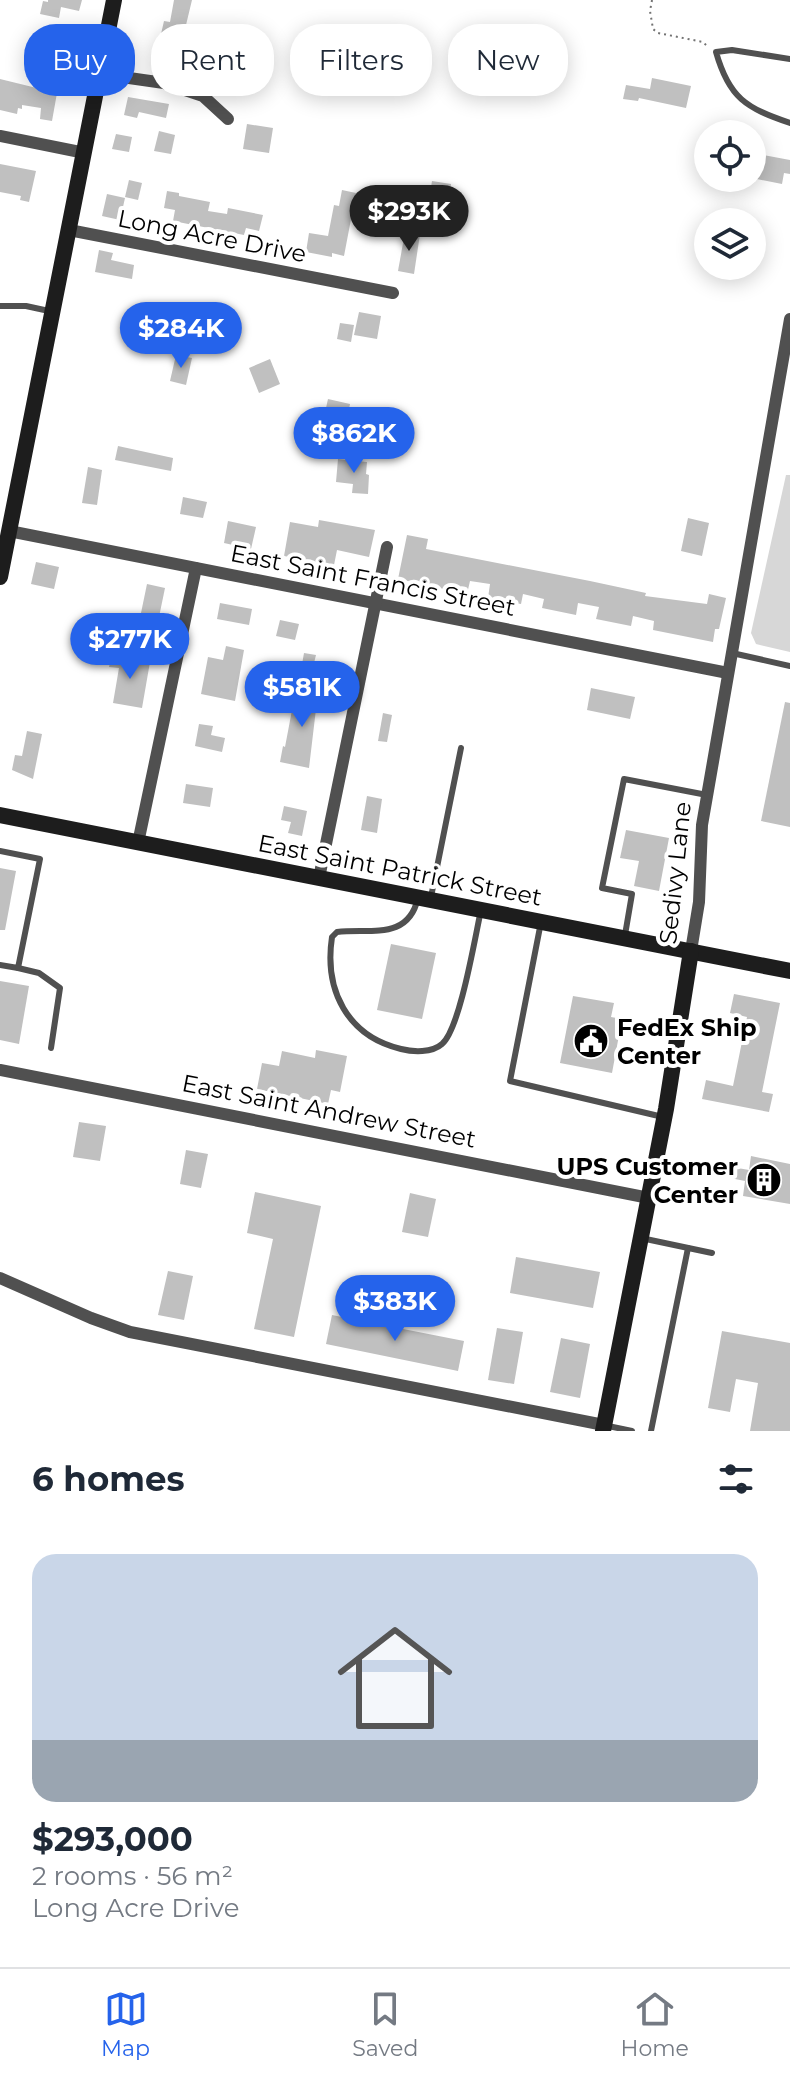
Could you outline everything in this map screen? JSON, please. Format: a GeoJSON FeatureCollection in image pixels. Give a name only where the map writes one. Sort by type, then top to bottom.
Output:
{"type":"FeatureCollection","features":[{"type":"Feature","properties":{"kind":"street"},"geometry":{"type":"LineString","coordinates":[[110,24],[114,0]]}},
{"type":"Feature","properties":{"kind":"street"},"geometry":{"type":"LineString","coordinates":[[135,79],[164,83],[203,96],[228,119]]}},
{"type":"Feature","properties":{"kind":"street"},"geometry":{"type":"LineString","coordinates":[[0,577],[5,530],[97,96]]}},
{"type":"Feature","properties":{"kind":"street"},"geometry":{"type":"LineString","coordinates":[[0,136],[85,153]]}},
{"type":"Feature","properties":{"kind":"street","name":"Long Acre Drive"},"geometry":{"type":"LineString","coordinates":[[69,230],[393,293]]}},
{"type":"Feature","properties":{"kind":"street","name":"Sedivy Lane"},"geometry":{"type":"LineString","coordinates":[[603,1428],[665,1117],[699,902],[702,825],[790,319]]}},
{"type":"Feature","properties":{"kind":"street","name":"East Saint Francis Street"},"geometry":{"type":"LineString","coordinates":[[5,530],[728,673]]}},
{"type":"Feature","properties":{"kind":"street"},"geometry":{"type":"LineString","coordinates":[[319,878],[387,547]]}},
{"type":"Feature","properties":{"kind":"street"},"geometry":{"type":"LineString","coordinates":[[138,843],[196,568]]}},
{"type":"Feature","properties":{"kind":"street","name":"East Saint Patrick Street"},"geometry":{"type":"LineString","coordinates":[[0,815],[790,971]]}},
{"type":"Feature","properties":{"kind":"street","name":"East Saint Andrew Street"},"geometry":{"type":"LineString","coordinates":[[0,1070],[649,1198]]}},
{"type":"Feature","properties":{"kind":"street"},"geometry":{"type":"LineString","coordinates":[[0,1278],[130,1332],[603,1428]]}},
{"type":"Feature","properties":{"kind":"lane"},"geometry":{"type":"LineString","coordinates":[[790,59],[732,50],[716,52],[724,81],[746,105],[790,123]]}},
{"type":"Feature","properties":{"kind":"lane"},"geometry":{"type":"LineString","coordinates":[[0,306],[26,306],[53,311]]}},
{"type":"Feature","properties":{"kind":"lane"},"geometry":{"type":"LineString","coordinates":[[732,653],[790,666]]}},
{"type":"Feature","properties":{"kind":"lane"},"geometry":{"type":"LineString","coordinates":[[461,748],[424,899],[414,914],[388,931],[337,932],[332,937],[333,980],[343,1011],[371,1038],[409,1051],[440,1046],[448,1037],[455,1019],[481,910]]}},
{"type":"Feature","properties":{"kind":"lane"},"geometry":{"type":"LineString","coordinates":[[624,938],[632,894],[602,888],[624,779],[707,795]]}},
{"type":"Feature","properties":{"kind":"lane"},"geometry":{"type":"LineString","coordinates":[[0,851],[40,859],[18,968]]}},
{"type":"Feature","properties":{"kind":"lane"},"geometry":{"type":"LineString","coordinates":[[541,922],[510,1081],[665,1117]]}},
{"type":"Feature","properties":{"kind":"lane"},"geometry":{"type":"LineString","coordinates":[[0,965],[39,973],[60,988],[51,1048]]}},
{"type":"Feature","properties":{"kind":"lane"},"geometry":{"type":"LineString","coordinates":[[641,1238],[712,1253]]}},
{"type":"Feature","properties":{"kind":"lane"},"geometry":{"type":"LineString","coordinates":[[651,1431],[688,1248]]}},
{"type":"Feature","properties":{"kind":"lane"},"geometry":{"type":"LineString","coordinates":[[603,1428],[632,1431]]}},
{"type":"Feature","properties":{"kind":"path"},"geometry":{"type":"LineString","coordinates":[[652,0],[650,21],[658,33],[703,42],[716,52]]}},
{"type":"Feature","properties":{"kind":"shaded area"},"geometry":{"type":"Polygon","coordinates":[[[786,475],[790,475],[790,652],[756,644],[751,633],[786,475]]]}},
{"type":"Feature","properties":{"kind":"building"},"geometry":{"type":"Polygon","coordinates":[[[82,0],[79,11],[61,7],[59,18],[40,14],[43,1],[82,0]]]}},
{"type":"Feature","properties":{"kind":"building"},"geometry":{"type":"Polygon","coordinates":[[[174,0],[192,0],[186,24],[163,24],[164,21],[170,22],[174,0]]]}},
{"type":"Feature","properties":{"kind":"building"},"geometry":{"type":"Polygon","coordinates":[[[652,78],[691,86],[686,108],[639,98],[638,101],[623,99],[626,85],[650,89],[652,78]]]}},
{"type":"Feature","properties":{"kind":"building"},"geometry":{"type":"Polygon","coordinates":[[[0,79],[24,85],[24,96],[56,96],[52,121],[40,119],[41,108],[22,105],[17,114],[0,110],[0,79]]]}},
{"type":"Feature","properties":{"kind":"building"},"geometry":{"type":"Polygon","coordinates":[[[128,97],[169,104],[166,118],[139,112],[137,118],[124,115],[128,97]]]}},
{"type":"Feature","properties":{"kind":"building"},"geometry":{"type":"Polygon","coordinates":[[[247,124],[273,128],[269,153],[243,149],[247,124]]]}},
{"type":"Feature","properties":{"kind":"building"},"geometry":{"type":"Polygon","coordinates":[[[159,131],[175,135],[171,154],[154,151],[159,131]]]}},
{"type":"Feature","properties":{"kind":"building"},"geometry":{"type":"Polygon","coordinates":[[[116,134],[132,137],[129,152],[112,149],[116,134]]]}},
{"type":"Feature","properties":{"kind":"building"},"geometry":{"type":"Polygon","coordinates":[[[766,156],[790,160],[790,174],[784,173],[782,184],[766,181],[766,156]]]}},
{"type":"Feature","properties":{"kind":"building"},"geometry":{"type":"Polygon","coordinates":[[[0,164],[36,171],[29,202],[20,200],[21,196],[0,192],[0,164]]]}},
{"type":"Feature","properties":{"kind":"building"},"geometry":{"type":"Polygon","coordinates":[[[129,180],[142,183],[138,200],[125,197],[129,180]]]}},
{"type":"Feature","properties":{"kind":"building"},"geometry":{"type":"Polygon","coordinates":[[[432,181],[451,184],[448,204],[429,200],[432,181]]]}},
{"type":"Feature","properties":{"kind":"building"},"geometry":{"type":"Polygon","coordinates":[[[342,190],[356,193],[344,256],[306,252],[309,233],[328,236],[334,205],[339,206],[342,190]]]}},
{"type":"Feature","properties":{"kind":"building"},"geometry":{"type":"Polygon","coordinates":[[[167,191],[210,202],[208,211],[227,214],[228,208],[263,215],[259,231],[246,228],[244,235],[173,221],[175,210],[164,208],[167,191]]]}},
{"type":"Feature","properties":{"kind":"building"},"geometry":{"type":"Polygon","coordinates":[[[107,194],[125,198],[120,220],[102,216],[107,194]]]}},
{"type":"Feature","properties":{"kind":"building"},"geometry":{"type":"Polygon","coordinates":[[[405,232],[420,234],[414,274],[398,271],[405,232]]]}},
{"type":"Feature","properties":{"kind":"building"},"geometry":{"type":"Polygon","coordinates":[[[99,250],[113,253],[111,260],[134,265],[132,279],[95,272],[99,250]]]}},
{"type":"Feature","properties":{"kind":"building"},"geometry":{"type":"Polygon","coordinates":[[[359,312],[381,316],[377,339],[354,335],[359,312]]]}},
{"type":"Feature","properties":{"kind":"building"},"geometry":{"type":"Polygon","coordinates":[[[340,323],[354,325],[351,342],[337,339],[340,323]]]}},
{"type":"Feature","properties":{"kind":"building"},"geometry":{"type":"Polygon","coordinates":[[[176,355],[192,358],[186,385],[170,381],[176,355]]]}},
{"type":"Feature","properties":{"kind":"building"},"geometry":{"type":"Polygon","coordinates":[[[270,359],[280,384],[259,393],[249,368],[270,359]]]}},
{"type":"Feature","properties":{"kind":"building"},"geometry":{"type":"Polygon","coordinates":[[[328,399],[350,404],[345,431],[322,426],[328,399]]]}},
{"type":"Feature","properties":{"kind":"building"},"geometry":{"type":"Polygon","coordinates":[[[118,446],[173,458],[171,471],[115,460],[118,446]]]}},
{"type":"Feature","properties":{"kind":"building"},"geometry":{"type":"Polygon","coordinates":[[[338,459],[367,462],[368,494],[352,493],[353,484],[336,482],[338,459]]]}},
{"type":"Feature","properties":{"kind":"building"},"geometry":{"type":"Polygon","coordinates":[[[88,467],[102,470],[97,505],[82,503],[88,467]]]}},
{"type":"Feature","properties":{"kind":"building"},"geometry":{"type":"Polygon","coordinates":[[[183,497],[207,502],[203,518],[180,514],[183,497]]]}},
{"type":"Feature","properties":{"kind":"building"},"geometry":{"type":"Polygon","coordinates":[[[688,518],[709,523],[702,556],[681,551],[688,518]]]}},
{"type":"Feature","properties":{"kind":"building"},"geometry":{"type":"Polygon","coordinates":[[[319,520],[375,530],[369,557],[337,550],[334,565],[284,556],[290,522],[318,527],[319,520]]]}},
{"type":"Feature","properties":{"kind":"building"},"geometry":{"type":"Polygon","coordinates":[[[228,521],[256,527],[251,549],[224,543],[228,521]]]}},
{"type":"Feature","properties":{"kind":"building"},"geometry":{"type":"Polygon","coordinates":[[[407,535],[428,539],[426,549],[646,593],[645,596],[707,604],[709,594],[726,598],[719,629],[715,629],[713,642],[653,630],[654,621],[633,616],[631,626],[596,619],[599,607],[578,603],[576,615],[542,608],[544,599],[523,594],[521,604],[488,598],[490,584],[470,581],[467,594],[398,579],[407,535]]]}},
{"type":"Feature","properties":{"kind":"building"},"geometry":{"type":"Polygon","coordinates":[[[36,562],[59,567],[54,589],[31,584],[36,562]]]}},
{"type":"Feature","properties":{"kind":"building"},"geometry":{"type":"Polygon","coordinates":[[[147,584],[165,588],[159,617],[141,613],[147,584]]]}},
{"type":"Feature","properties":{"kind":"building"},"geometry":{"type":"Polygon","coordinates":[[[220,603],[252,609],[249,625],[217,619],[220,603]]]}},
{"type":"Feature","properties":{"kind":"building"},"geometry":{"type":"Polygon","coordinates":[[[280,620],[299,624],[295,640],[276,636],[280,620]]]}},
{"type":"Feature","properties":{"kind":"building"},"geometry":{"type":"Polygon","coordinates":[[[226,646],[244,650],[235,701],[201,694],[208,657],[223,660],[226,646]]]}},
{"type":"Feature","properties":{"kind":"building"},"geometry":{"type":"Polygon","coordinates":[[[304,653],[316,655],[314,663],[331,666],[329,675],[301,670],[304,653]]]}},
{"type":"Feature","properties":{"kind":"building"},"geometry":{"type":"Polygon","coordinates":[[[112,654],[150,662],[142,708],[113,703],[119,668],[109,667],[112,654]]]}},
{"type":"Feature","properties":{"kind":"building"},"geometry":{"type":"Polygon","coordinates":[[[591,688],[635,697],[630,719],[587,710],[591,688]]]}},
{"type":"Feature","properties":{"kind":"building"},"geometry":{"type":"Polygon","coordinates":[[[296,689],[324,694],[321,710],[316,709],[309,768],[280,762],[296,689]]]}},
{"type":"Feature","properties":{"kind":"building"},"geometry":{"type":"Polygon","coordinates":[[[785,702],[790,703],[790,827],[761,821],[785,702]]]}},
{"type":"Feature","properties":{"kind":"building"},"geometry":{"type":"Polygon","coordinates":[[[383,713],[392,715],[387,742],[378,741],[383,713]]]}},
{"type":"Feature","properties":{"kind":"building"},"geometry":{"type":"Polygon","coordinates":[[[199,724],[213,726],[211,735],[225,738],[222,752],[195,746],[199,724]]]}},
{"type":"Feature","properties":{"kind":"building"},"geometry":{"type":"Polygon","coordinates":[[[27,731],[42,734],[33,779],[12,770],[15,755],[22,756],[27,731]]]}},
{"type":"Feature","properties":{"kind":"building"},"geometry":{"type":"Polygon","coordinates":[[[186,784],[213,788],[210,807],[183,803],[186,784]]]}},
{"type":"Feature","properties":{"kind":"building"},"geometry":{"type":"Polygon","coordinates":[[[367,796],[382,799],[377,833],[361,830],[367,796]]]}},
{"type":"Feature","properties":{"kind":"building"},"geometry":{"type":"Polygon","coordinates":[[[284,806],[307,811],[302,836],[288,833],[291,822],[281,820],[284,806]]]}},
{"type":"Feature","properties":{"kind":"building"},"geometry":{"type":"Polygon","coordinates":[[[626,830],[669,838],[659,891],[634,886],[639,861],[620,858],[626,830]]]}},
{"type":"Feature","properties":{"kind":"building"},"geometry":{"type":"Polygon","coordinates":[[[0,868],[16,871],[5,930],[0,930],[0,868]]]}},
{"type":"Feature","properties":{"kind":"building"},"geometry":{"type":"Polygon","coordinates":[[[391,944],[436,953],[422,1019],[377,1010],[391,944]]]}},
{"type":"Feature","properties":{"kind":"building"},"geometry":{"type":"Polygon","coordinates":[[[0,981],[29,986],[19,1044],[0,1040],[0,981]]]}},
{"type":"Feature","properties":{"kind":"building"},"geometry":{"type":"Polygon","coordinates":[[[734,994],[780,1003],[762,1092],[773,1094],[769,1112],[702,1099],[706,1080],[733,1086],[747,1017],[730,1013],[734,994]]]}},
{"type":"Feature","properties":{"kind":"building","name":"FedEx Ship Center"},"geometry":{"type":"Polygon","coordinates":[[[573,996],[614,1003],[611,1017],[622,1019],[612,1073],[560,1063],[573,996]]]}},
{"type":"Feature","properties":{"kind":"building"},"geometry":{"type":"Polygon","coordinates":[[[316,1050],[347,1056],[340,1092],[331,1090],[328,1104],[257,1089],[262,1063],[279,1066],[282,1051],[315,1058],[316,1050]]]}},
{"type":"Feature","properties":{"kind":"building"},"geometry":{"type":"Polygon","coordinates":[[[79,1122],[106,1126],[100,1161],[73,1157],[79,1122]]]}},
{"type":"Feature","properties":{"kind":"building"},"geometry":{"type":"Polygon","coordinates":[[[186,1150],[208,1154],[201,1188],[180,1184],[186,1150]]]}},
{"type":"Feature","properties":{"kind":"building","name":"UPS Customer Center"},"geometry":{"type":"Polygon","coordinates":[[[751,1156],[790,1164],[790,1204],[743,1196],[745,1181],[730,1178],[732,1167],[749,1170],[751,1156]]]}},
{"type":"Feature","properties":{"kind":"building"},"geometry":{"type":"Polygon","coordinates":[[[255,1192],[321,1206],[294,1337],[254,1329],[273,1239],[247,1233],[255,1192]]]}},
{"type":"Feature","properties":{"kind":"building"},"geometry":{"type":"Polygon","coordinates":[[[410,1193],[436,1199],[428,1237],[402,1232],[410,1193]]]}},
{"type":"Feature","properties":{"kind":"building"},"geometry":{"type":"Polygon","coordinates":[[[516,1257],[600,1272],[593,1308],[510,1293],[516,1257]]]}},
{"type":"Feature","properties":{"kind":"building"},"geometry":{"type":"Polygon","coordinates":[[[168,1271],[193,1276],[184,1320],[158,1315],[168,1271]]]}},
{"type":"Feature","properties":{"kind":"building"},"geometry":{"type":"Polygon","coordinates":[[[332,1315],[464,1341],[458,1371],[326,1344],[332,1315]]]}},
{"type":"Feature","properties":{"kind":"building"},"geometry":{"type":"Polygon","coordinates":[[[497,1328],[523,1332],[514,1384],[488,1380],[497,1328]]]}},
{"type":"Feature","properties":{"kind":"building"},"geometry":{"type":"Polygon","coordinates":[[[722,1331],[790,1343],[790,1431],[750,1431],[758,1383],[736,1379],[730,1412],[708,1408],[722,1331]]]}},
{"type":"Feature","properties":{"kind":"building"},"geometry":{"type":"Polygon","coordinates":[[[561,1338],[590,1344],[580,1398],[550,1392],[561,1338]]]}},
{"type":"Feature","properties":{"kind":"place","name":"FedEx Ship Center"},"geometry":{"type":"Point","coordinates":[591,1041]}},
{"type":"Feature","properties":{"kind":"place","name":"UPS Customer Center"},"geometry":{"type":"Point","coordinates":[764,1180]}}]}
